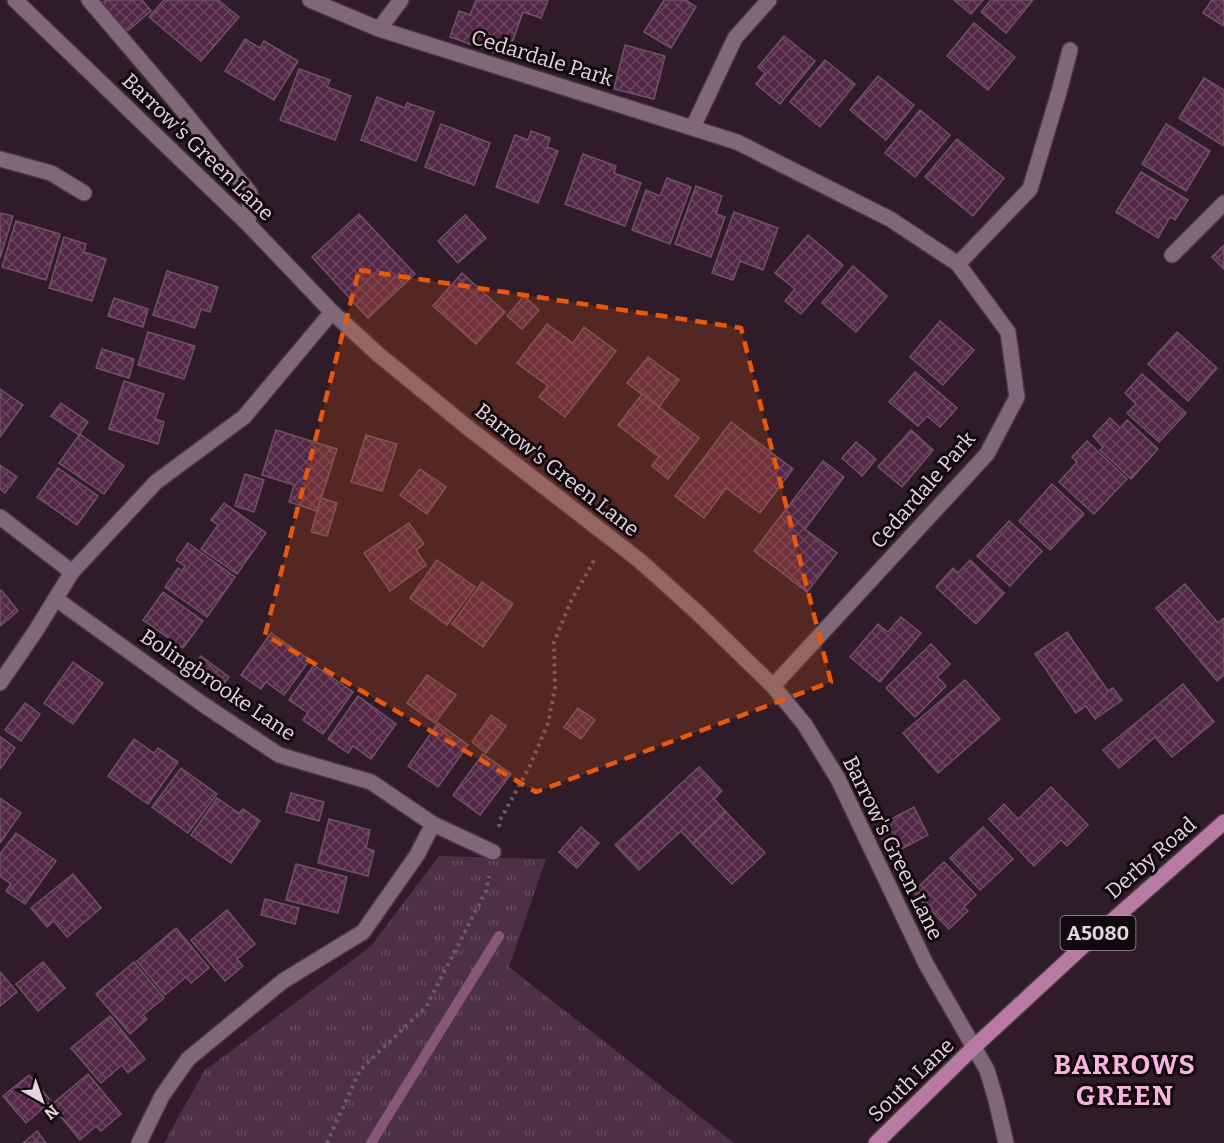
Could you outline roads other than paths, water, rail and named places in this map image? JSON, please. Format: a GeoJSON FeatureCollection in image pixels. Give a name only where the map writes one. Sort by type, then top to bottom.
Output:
{"type":"FeatureCollection","features":[{"type":"Feature","properties":{"kind":"main road","name":"Derby Road"},"geometry":{"type":"LineString","coordinates":[[974,1047],[1080,949],[1224,822]]}},
{"type":"Feature","properties":{"kind":"main road","name":"South Lane"},"geometry":{"type":"LineString","coordinates":[[876,1143],[974,1047]]}},
{"type":"Feature","properties":{"kind":"street","name":"Barrow's Green Lane"},"geometry":{"type":"LineString","coordinates":[[15,0],[248,224],[332,312],[379,355],[467,428],[639,560],[699,614],[772,687],[805,725],[838,779],[926,964],[987,1070],[1006,1143]]}},
{"type":"Feature","properties":{"kind":"street"},"geometry":{"type":"LineString","coordinates":[[89,0],[250,193],[248,224]]}},
{"type":"Feature","properties":{"kind":"street","name":"Cedardale Park"},"geometry":{"type":"LineString","coordinates":[[310,0],[379,29],[737,142],[879,214],[958,264],[1008,332],[1017,397],[987,454],[772,687]]}},
{"type":"Feature","properties":{"kind":"street"},"geometry":{"type":"LineString","coordinates":[[379,29],[401,0]]}},
{"type":"Feature","properties":{"kind":"street"},"geometry":{"type":"LineString","coordinates":[[693,127],[735,38],[770,0]]}},
{"type":"Feature","properties":{"kind":"street"},"geometry":{"type":"LineString","coordinates":[[958,264],[1030,189],[1070,50]]}},
{"type":"Feature","properties":{"kind":"street"},"geometry":{"type":"LineString","coordinates":[[0,159],[51,173],[84,194]]}},
{"type":"Feature","properties":{"kind":"street"},"geometry":{"type":"LineString","coordinates":[[1172,255],[1224,203]]}},
{"type":"Feature","properties":{"kind":"street"},"geometry":{"type":"LineString","coordinates":[[0,683],[72,572],[156,482],[244,417],[332,312]]}},
{"type":"Feature","properties":{"kind":"street"},"geometry":{"type":"LineString","coordinates":[[0,517],[72,572]]}},
{"type":"Feature","properties":{"kind":"street","name":"Bolingbrooke Lane"},"geometry":{"type":"LineString","coordinates":[[56,599],[201,703],[279,755],[371,782],[433,824],[494,852]]}},
{"type":"Feature","properties":{"kind":"street"},"geometry":{"type":"LineString","coordinates":[[139,1143],[162,1096],[188,1059],[283,981],[363,932],[417,855],[433,824]]}},
{"type":"Feature","properties":{"kind":"waterway"},"geometry":{"type":"LineString","coordinates":[[371,1143],[499,936]]}},
{"type":"Feature","properties":{"kind":"district","name":"BARROWS GREEN"},"geometry":{"type":"Point","coordinates":[1125,1080]}}]}
